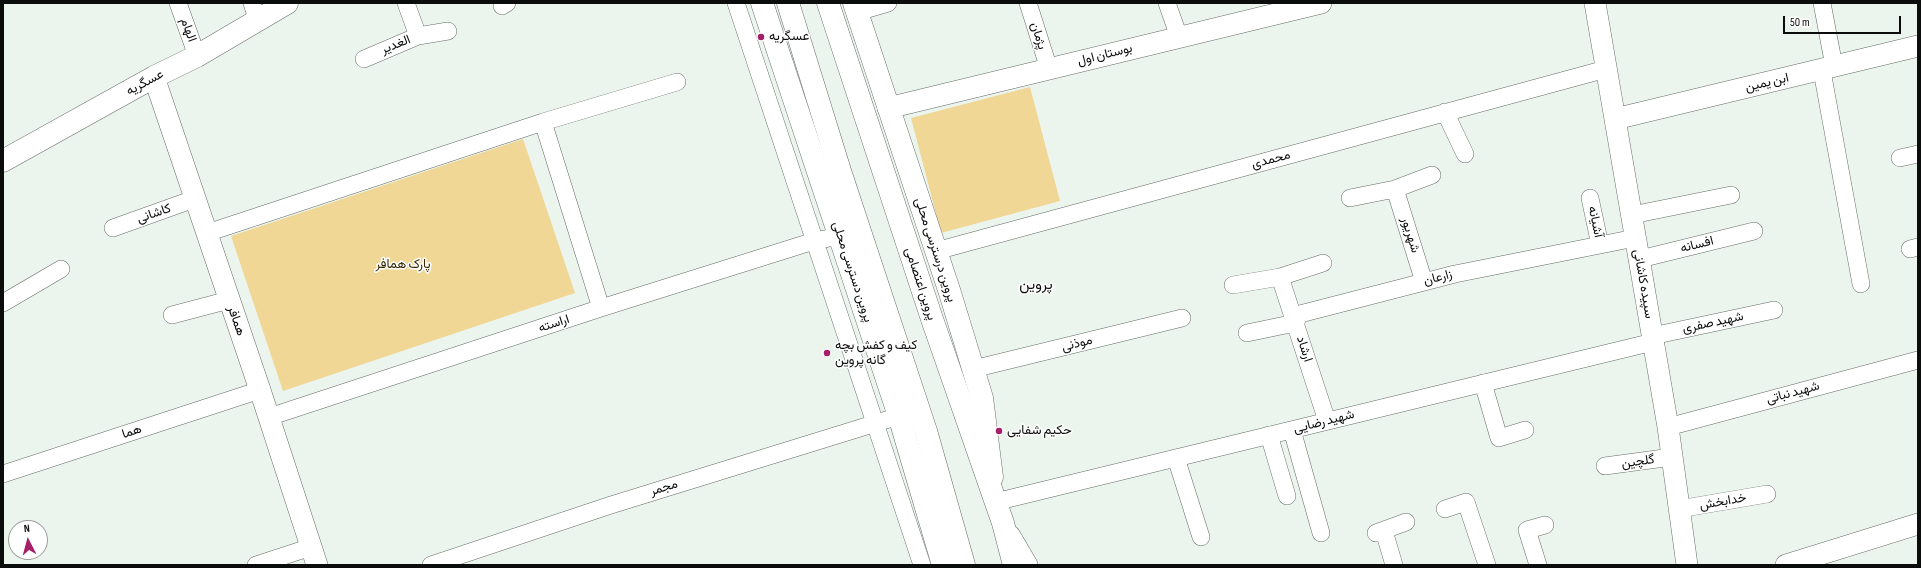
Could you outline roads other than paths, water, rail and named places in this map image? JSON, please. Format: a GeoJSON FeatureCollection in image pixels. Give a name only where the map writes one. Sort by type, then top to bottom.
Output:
{"type":"FeatureCollection","features":[{"type":"Feature","properties":{"kind":"main road","name":"عسگریه"},"geometry":{"type":"LineString","coordinates":[[3,161],[154,77],[197,56],[254,11],[287,3]]}},
{"type":"Feature","properties":{"kind":"main road","name":"پروین دسترسی محلی"},"geometry":{"type":"LineString","coordinates":[[762,3],[899,416],[943,565]]}},
{"type":"Feature","properties":{"kind":"main road"},"geometry":{"type":"LineString","coordinates":[[788,3],[840,171],[926,431],[964,565]]}},
{"type":"Feature","properties":{"kind":"main road","name":"پروین اعتصامی"},"geometry":{"type":"LineString","coordinates":[[828,3],[932,319],[1003,523],[1014,565]]}},
{"type":"Feature","properties":{"kind":"main road","name":"پروین درسترسی محلی"},"geometry":{"type":"LineString","coordinates":[[855,8],[936,251],[982,398],[995,502]]}},
{"type":"Feature","properties":{"kind":"street","name":"الهام"},"geometry":{"type":"LineString","coordinates":[[178,3],[197,56]]}},
{"type":"Feature","properties":{"kind":"street","name":"الغدیر"},"geometry":{"type":"LineString","coordinates":[[364,59],[418,36],[406,3]]}},
{"type":"Feature","properties":{"kind":"street"},"geometry":{"type":"LineString","coordinates":[[736,3],[922,565]]}},
{"type":"Feature","properties":{"kind":"street"},"geometry":{"type":"LineString","coordinates":[[855,8],[888,3]]}},
{"type":"Feature","properties":{"kind":"street","name":"پژمان"},"geometry":{"type":"LineString","coordinates":[[1028,3],[1049,69]]}},
{"type":"Feature","properties":{"kind":"street"},"geometry":{"type":"LineString","coordinates":[[1167,3],[1179,37]]}},
{"type":"Feature","properties":{"kind":"street","name":"بوستان اول"},"geometry":{"type":"LineString","coordinates":[[888,108],[1321,3]]}},
{"type":"Feature","properties":{"kind":"street","name":"سپیده کاشانی"},"geometry":{"type":"LineString","coordinates":[[1595,3],[1668,427],[1687,565]]}},
{"type":"Feature","properties":{"kind":"street"},"geometry":{"type":"LineString","coordinates":[[1822,3],[1828,68],[1861,284]]}},
{"type":"Feature","properties":{"kind":"street"},"geometry":{"type":"LineString","coordinates":[[418,36],[448,30]]}},
{"type":"Feature","properties":{"kind":"street","name":"ابن یمین"},"geometry":{"type":"LineString","coordinates":[[1615,119],[1918,46]]}},
{"type":"Feature","properties":{"kind":"street","name":"محمدی"},"geometry":{"type":"LineString","coordinates":[[936,251],[1606,68]]}},
{"type":"Feature","properties":{"kind":"street","name":"همافر"},"geometry":{"type":"LineString","coordinates":[[154,77],[194,199],[260,390],[314,556]]}},
{"type":"Feature","properties":{"kind":"street"},"geometry":{"type":"LineString","coordinates":[[207,233],[543,122],[677,82]]}},
{"type":"Feature","properties":{"kind":"street"},"geometry":{"type":"LineString","coordinates":[[1445,112],[1465,154]]}},
{"type":"Feature","properties":{"kind":"street"},"geometry":{"type":"LineString","coordinates":[[543,122],[602,308]]}},
{"type":"Feature","properties":{"kind":"street"},"geometry":{"type":"LineString","coordinates":[[1900,158],[1918,154]]}},
{"type":"Feature","properties":{"kind":"street"},"geometry":{"type":"LineString","coordinates":[[1350,198],[1396,189],[1432,175]]}},
{"type":"Feature","properties":{"kind":"street","name":"شهریور"},"geometry":{"type":"LineString","coordinates":[[1396,189],[1424,282]]}},
{"type":"Feature","properties":{"kind":"street"},"geometry":{"type":"LineString","coordinates":[[1632,215],[1731,195]]}},
{"type":"Feature","properties":{"kind":"street","name":"آشیانه"},"geometry":{"type":"LineString","coordinates":[[1590,198],[1600,245]]}},
{"type":"Feature","properties":{"kind":"street","name":"کاشانی"},"geometry":{"type":"LineString","coordinates":[[113,228],[194,199]]}},
{"type":"Feature","properties":{"kind":"street","name":"افسانه"},"geometry":{"type":"LineString","coordinates":[[1640,259],[1754,231]]}},
{"type":"Feature","properties":{"kind":"street","name":"اراسته"},"geometry":{"type":"LineString","coordinates":[[269,418],[602,308],[814,241],[840,236]]}},
{"type":"Feature","properties":{"kind":"street","name":"زارعان"},"geometry":{"type":"LineString","coordinates":[[1247,333],[1295,323],[1300,314],[1455,274],[1635,238]]}},
{"type":"Feature","properties":{"kind":"street"},"geometry":{"type":"LineString","coordinates":[[1233,285],[1280,277],[1323,263]]}},
{"type":"Feature","properties":{"kind":"street"},"geometry":{"type":"LineString","coordinates":[[3,303],[60,269]]}},
{"type":"Feature","properties":{"kind":"street","name":"ارشاد"},"geometry":{"type":"LineString","coordinates":[[1280,277],[1327,421]]}},
{"type":"Feature","properties":{"kind":"street"},"geometry":{"type":"LineString","coordinates":[[172,315],[229,300]]}},
{"type":"Feature","properties":{"kind":"street","name":"شهید صفری"},"geometry":{"type":"LineString","coordinates":[[1652,339],[1774,310]]}},
{"type":"Feature","properties":{"kind":"street","name":"موذنی"},"geometry":{"type":"LineString","coordinates":[[973,370],[1182,318]]}},
{"type":"Feature","properties":{"kind":"street","name":"شهید رضایی"},"geometry":{"type":"LineString","coordinates":[[995,502],[1483,383],[1652,339]]}},
{"type":"Feature","properties":{"kind":"street","name":"شهید نباتی"},"geometry":{"type":"LineString","coordinates":[[1668,427],[1918,360]]}},
{"type":"Feature","properties":{"kind":"street"},"geometry":{"type":"LineString","coordinates":[[1483,383],[1499,438],[1525,430]]}},
{"type":"Feature","properties":{"kind":"street","name":"هما"},"geometry":{"type":"LineString","coordinates":[[3,474],[260,390]]}},
{"type":"Feature","properties":{"kind":"street","name":"مجمر"},"geometry":{"type":"LineString","coordinates":[[431,565],[611,505],[875,425],[899,416]]}},
{"type":"Feature","properties":{"kind":"street"},"geometry":{"type":"LineString","coordinates":[[1292,430],[1321,533]]}},
{"type":"Feature","properties":{"kind":"street"},"geometry":{"type":"LineString","coordinates":[[1269,435],[1287,496]]}},
{"type":"Feature","properties":{"kind":"street","name":"گلچین"},"geometry":{"type":"LineString","coordinates":[[1605,466],[1672,457]]}},
{"type":"Feature","properties":{"kind":"street"},"geometry":{"type":"LineString","coordinates":[[1176,458],[1201,537]]}},
{"type":"Feature","properties":{"kind":"street","name":"خدابخش"},"geometry":{"type":"LineString","coordinates":[[1679,509],[1767,494]]}},
{"type":"Feature","properties":{"kind":"street"},"geometry":{"type":"LineString","coordinates":[[1445,509],[1466,502],[1487,565]]}},
{"type":"Feature","properties":{"kind":"street"},"geometry":{"type":"LineString","coordinates":[[1394,565],[1380,532],[1406,522]]}},
{"type":"Feature","properties":{"kind":"street"},"geometry":{"type":"LineString","coordinates":[[1003,523],[1027,565]]}},
{"type":"Feature","properties":{"kind":"street"},"geometry":{"type":"LineString","coordinates":[[1786,565],[1918,524]]}},
{"type":"Feature","properties":{"kind":"street"},"geometry":{"type":"LineString","coordinates":[[1538,565],[1527,530],[1545,526]]}},
{"type":"Feature","properties":{"kind":"street"},"geometry":{"type":"LineString","coordinates":[[256,565],[314,556]]}},
{"type":"Feature","properties":{"kind":"place","name":"عسگریه"},"geometry":{"type":"Point","coordinates":[761,37]}},
{"type":"Feature","properties":{"kind":"place","name":"کیف و کفش بچه گانه پروین"},"geometry":{"type":"Point","coordinates":[827,353]}},
{"type":"Feature","properties":{"kind":"place","name":"حکیم شفایی"},"geometry":{"type":"Point","coordinates":[999,431]}},
{"type":"Feature","properties":{"kind":"district","name":"پروین"},"geometry":{"type":"Point","coordinates":[1036,285]}},
{"type":"Feature","properties":{"kind":"park label","name":"پارک همافر"},"geometry":{"type":"Point","coordinates":[403,265]}}]}
